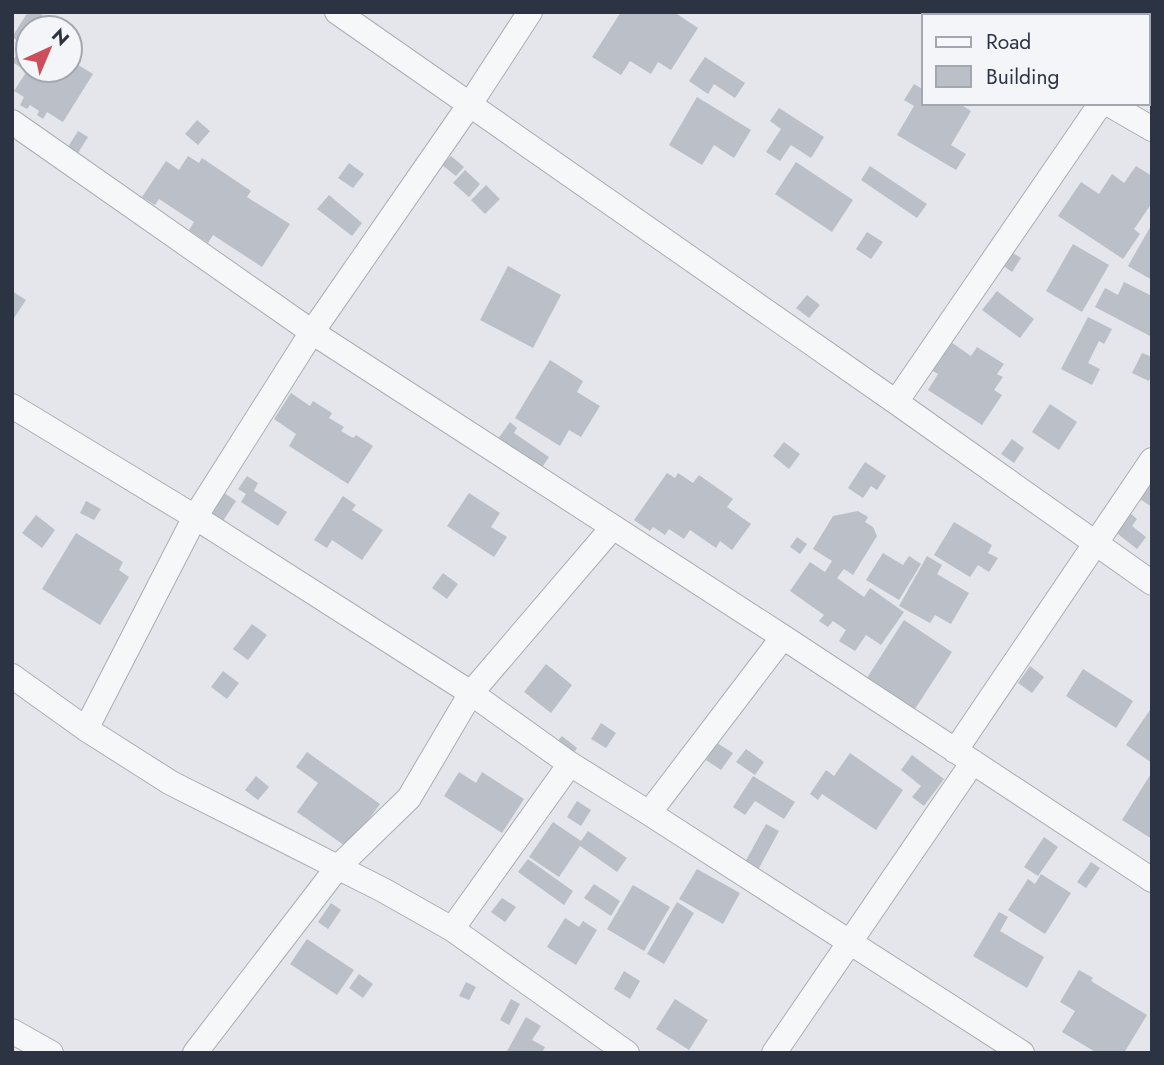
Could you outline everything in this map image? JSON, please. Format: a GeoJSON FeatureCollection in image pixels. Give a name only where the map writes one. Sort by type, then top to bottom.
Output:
{"type":"FeatureCollection","features":[{"type":"Feature","properties":{"kind":"street"},"geometry":{"type":"LineString","coordinates":[[337,12],[1152,583]]}},
{"type":"Feature","properties":{"kind":"street"},"geometry":{"type":"LineString","coordinates":[[86,729],[195,517],[312,332],[470,104],[530,12]]}},
{"type":"Feature","properties":{"kind":"street"},"geometry":{"type":"LineString","coordinates":[[896,402],[1100,105]]}},
{"type":"Feature","properties":{"kind":"street"},"geometry":{"type":"LineString","coordinates":[[1111,105],[1150,123]]}},
{"type":"Feature","properties":{"kind":"street"},"geometry":{"type":"LineString","coordinates":[[12,122],[312,332],[1152,880]]}},
{"type":"Feature","properties":{"kind":"street"},"geometry":{"type":"LineString","coordinates":[[12,406],[195,517],[471,693],[570,764],[1022,1053]]}},
{"type":"Feature","properties":{"kind":"street"},"geometry":{"type":"LineString","coordinates":[[774,1053],[850,941],[1096,544],[1152,460]]}},
{"type":"Feature","properties":{"kind":"street"},"geometry":{"type":"LineString","coordinates":[[195,1053],[337,868],[409,798],[471,693],[613,527]]}},
{"type":"Feature","properties":{"kind":"street"},"geometry":{"type":"LineString","coordinates":[[649,813],[783,637]]}},
{"type":"Feature","properties":{"kind":"street"},"geometry":{"type":"LineString","coordinates":[[12,676],[86,729],[171,783],[383,890],[452,929],[623,1052]]}},
{"type":"Feature","properties":{"kind":"street"},"geometry":{"type":"LineString","coordinates":[[452,929],[570,764]]}},
{"type":"Feature","properties":{"kind":"street"},"geometry":{"type":"LineString","coordinates":[[12,1031],[51,1053]]}},
{"type":"Feature","properties":{"kind":"building"},"geometry":{"type":"Polygon","coordinates":[[[621,12],[674,12],[698,28],[671,70],[658,62],[651,74],[630,61],[621,75],[592,57],[621,12]]]}},
{"type":"Feature","properties":{"kind":"building"},"geometry":{"type":"Polygon","coordinates":[[[1152,12],[1152,27],[1150,30],[1150,14],[1114,14],[1152,12]]]}},
{"type":"Feature","properties":{"kind":"building"},"geometry":{"type":"Polygon","coordinates":[[[705,57],[745,83],[735,98],[714,84],[708,94],[689,81],[705,57]]]}},
{"type":"Feature","properties":{"kind":"building"},"geometry":{"type":"Polygon","coordinates":[[[84,69],[93,74],[63,122],[47,112],[43,119],[37,115],[39,111],[30,105],[27,109],[20,105],[24,97],[14,91],[19,84],[84,84],[84,69]]]}},
{"type":"Feature","properties":{"kind":"building"},"geometry":{"type":"Polygon","coordinates":[[[914,84],[922,89],[922,105],[961,105],[971,111],[951,145],[966,154],[956,170],[897,135],[914,106],[904,100],[914,84]]]}},
{"type":"Feature","properties":{"kind":"building"},"geometry":{"type":"Polygon","coordinates":[[[697,97],[751,130],[734,158],[714,145],[702,165],[669,145],[697,97]]]}},
{"type":"Feature","properties":{"kind":"building"},"geometry":{"type":"Polygon","coordinates":[[[779,108],[824,137],[811,158],[791,145],[780,161],[766,152],[781,129],[770,121],[779,108]]]}},
{"type":"Feature","properties":{"kind":"building"},"geometry":{"type":"Polygon","coordinates":[[[197,120],[210,131],[198,145],[185,134],[197,120]]]}},
{"type":"Feature","properties":{"kind":"building"},"geometry":{"type":"Polygon","coordinates":[[[78,131],[88,137],[78,153],[68,147],[78,131]]]}},
{"type":"Feature","properties":{"kind":"building"},"geometry":{"type":"Polygon","coordinates":[[[188,156],[199,163],[202,158],[251,191],[247,197],[290,224],[262,267],[213,235],[208,243],[189,230],[194,222],[159,199],[155,205],[142,197],[166,161],[179,170],[188,156]]]}},
{"type":"Feature","properties":{"kind":"building"},"geometry":{"type":"Polygon","coordinates":[[[451,156],[464,167],[456,176],[442,165],[451,156]]]}},
{"type":"Feature","properties":{"kind":"building"},"geometry":{"type":"Polygon","coordinates":[[[796,162],[853,200],[832,232],[775,194],[796,162]]]}},
{"type":"Feature","properties":{"kind":"building"},"geometry":{"type":"Polygon","coordinates":[[[349,163],[364,174],[353,188],[338,178],[349,163]]]}},
{"type":"Feature","properties":{"kind":"building"},"geometry":{"type":"Polygon","coordinates":[[[870,166],[927,204],[917,218],[861,180],[870,166]]]}},
{"type":"Feature","properties":{"kind":"building"},"geometry":{"type":"Polygon","coordinates":[[[1136,166],[1152,176],[1152,203],[1134,229],[1140,234],[1123,259],[1058,216],[1081,182],[1099,194],[1112,174],[1124,183],[1136,166]]]}},
{"type":"Feature","properties":{"kind":"building"},"geometry":{"type":"Polygon","coordinates":[[[465,170],[480,184],[469,197],[453,183],[465,170]]]}},
{"type":"Feature","properties":{"kind":"building"},"geometry":{"type":"Polygon","coordinates":[[[486,185],[500,199],[485,214],[471,200],[486,185]]]}},
{"type":"Feature","properties":{"kind":"building"},"geometry":{"type":"Polygon","coordinates":[[[329,195],[362,223],[352,236],[317,209],[329,195]]]}},
{"type":"Feature","properties":{"kind":"building"},"geometry":{"type":"Polygon","coordinates":[[[1152,224],[1152,280],[1128,266],[1152,224]]]}},
{"type":"Feature","properties":{"kind":"building"},"geometry":{"type":"Polygon","coordinates":[[[867,232],[883,242],[871,259],[856,249],[867,232]]]}},
{"type":"Feature","properties":{"kind":"building"},"geometry":{"type":"Polygon","coordinates":[[[1073,244],[1109,265],[1082,312],[1046,291],[1073,244]]]}},
{"type":"Feature","properties":{"kind":"building"},"geometry":{"type":"Polygon","coordinates":[[[1010,251],[1021,258],[1012,272],[1002,265],[1010,251]]]}},
{"type":"Feature","properties":{"kind":"building"},"geometry":{"type":"Polygon","coordinates":[[[508,266],[561,295],[533,348],[480,320],[508,266]]]}},
{"type":"Feature","properties":{"kind":"building"},"geometry":{"type":"Polygon","coordinates":[[[1124,282],[1152,296],[1152,337],[1095,307],[1105,288],[1118,295],[1124,282]]]}},
{"type":"Feature","properties":{"kind":"building"},"geometry":{"type":"Polygon","coordinates":[[[12,291],[26,300],[12,321],[12,291]]]}},
{"type":"Feature","properties":{"kind":"building"},"geometry":{"type":"Polygon","coordinates":[[[997,291],[1034,319],[1020,338],[982,310],[997,291]]]}},
{"type":"Feature","properties":{"kind":"building"},"geometry":{"type":"Polygon","coordinates":[[[807,295],[820,305],[809,318],[796,308],[807,295]]]}},
{"type":"Feature","properties":{"kind":"building"},"geometry":{"type":"Polygon","coordinates":[[[1088,317],[1112,329],[1104,344],[1099,341],[1088,363],[1100,369],[1092,385],[1061,369],[1088,317]]]}},
{"type":"Feature","properties":{"kind":"building"},"geometry":{"type":"Polygon","coordinates":[[[945,338],[971,356],[977,347],[1004,364],[997,374],[1003,377],[994,390],[1002,395],[982,425],[928,390],[938,374],[926,367],[945,338]]]}},
{"type":"Feature","properties":{"kind":"building"},"geometry":{"type":"Polygon","coordinates":[[[1142,353],[1152,357],[1152,374],[1149,381],[1132,373],[1142,353]]]}},
{"type":"Feature","properties":{"kind":"building"},"geometry":{"type":"Polygon","coordinates":[[[550,360],[583,381],[577,392],[600,406],[581,437],[569,430],[560,446],[515,418],[550,360]]]}},
{"type":"Feature","properties":{"kind":"building"},"geometry":{"type":"Polygon","coordinates":[[[291,393],[310,406],[313,401],[332,413],[329,418],[344,427],[341,431],[353,438],[356,435],[373,446],[348,484],[289,446],[296,434],[274,419],[291,393]]]}},
{"type":"Feature","properties":{"kind":"building"},"geometry":{"type":"Polygon","coordinates":[[[1050,404],[1077,422],[1059,450],[1032,432],[1050,404]]]}},
{"type":"Feature","properties":{"kind":"building"},"geometry":{"type":"Polygon","coordinates":[[[510,422],[517,428],[514,433],[549,457],[541,469],[498,439],[510,422]]]}},
{"type":"Feature","properties":{"kind":"building"},"geometry":{"type":"Polygon","coordinates":[[[1012,439],[1024,448],[1014,463],[1001,454],[1012,439]]]}},
{"type":"Feature","properties":{"kind":"building"},"geometry":{"type":"Polygon","coordinates":[[[784,442],[800,454],[789,469],[773,456],[784,442]]]}},
{"type":"Feature","properties":{"kind":"building"},"geometry":{"type":"Polygon","coordinates":[[[865,462],[886,476],[877,490],[871,486],[863,498],[848,488],[865,462]]]}},
{"type":"Feature","properties":{"kind":"building"},"geometry":{"type":"Polygon","coordinates":[[[1152,470],[1152,507],[1134,495],[1152,470]]]}},
{"type":"Feature","properties":{"kind":"building"},"geometry":{"type":"Polygon","coordinates":[[[667,473],[675,478],[678,473],[693,483],[699,475],[733,499],[727,507],[751,524],[732,550],[720,541],[716,548],[690,530],[684,539],[669,529],[665,535],[653,527],[650,531],[634,520],[667,473]]]}},
{"type":"Feature","properties":{"kind":"building"},"geometry":{"type":"Polygon","coordinates":[[[247,476],[258,483],[254,491],[287,512],[278,526],[241,502],[246,494],[238,489],[247,476]]]}},
{"type":"Feature","properties":{"kind":"building"},"geometry":{"type":"Polygon","coordinates":[[[220,490],[236,501],[221,524],[205,514],[220,490]]]}},
{"type":"Feature","properties":{"kind":"building"},"geometry":{"type":"Polygon","coordinates":[[[469,493],[500,513],[491,527],[507,537],[494,557],[447,526],[469,493]]]}},
{"type":"Feature","properties":{"kind":"building"},"geometry":{"type":"Polygon","coordinates":[[[343,496],[356,505],[352,510],[383,530],[362,560],[332,540],[327,548],[314,540],[343,496]]]}},
{"type":"Feature","properties":{"kind":"building"},"geometry":{"type":"Polygon","coordinates":[[[86,501],[101,509],[94,520],[80,513],[86,501]]]}},
{"type":"Feature","properties":{"kind":"building"},"geometry":{"type":"Polygon","coordinates":[[[1124,508],[1137,519],[1132,526],[1146,537],[1137,549],[1109,527],[1124,508]]]}},
{"type":"Feature","properties":{"kind":"building"},"geometry":{"type":"Polygon","coordinates":[[[858,511],[868,517],[865,522],[873,527],[877,536],[853,575],[844,569],[837,578],[864,597],[870,588],[904,612],[881,645],[866,635],[855,651],[839,641],[846,630],[833,621],[828,627],[819,621],[824,615],[790,591],[810,562],[825,572],[832,561],[813,549],[833,516],[858,511]]]}},
{"type":"Feature","properties":{"kind":"building"},"geometry":{"type":"Polygon","coordinates":[[[36,515],[55,530],[42,548],[22,533],[36,515]]]}},
{"type":"Feature","properties":{"kind":"building"},"geometry":{"type":"Polygon","coordinates":[[[954,522],[992,545],[988,553],[998,558],[989,572],[978,565],[970,577],[934,555],[954,522]]]}},
{"type":"Feature","properties":{"kind":"building"},"geometry":{"type":"Polygon","coordinates":[[[76,533],[123,562],[119,570],[129,577],[100,625],[42,589],[76,533]]]}},
{"type":"Feature","properties":{"kind":"building"},"geometry":{"type":"Polygon","coordinates":[[[797,537],[807,544],[800,554],[790,547],[797,537]]]}},
{"type":"Feature","properties":{"kind":"building"},"geometry":{"type":"Polygon","coordinates":[[[883,553],[903,565],[909,556],[921,564],[899,600],[866,580],[883,553]]]}},
{"type":"Feature","properties":{"kind":"building"},"geometry":{"type":"Polygon","coordinates":[[[927,556],[942,565],[937,574],[969,593],[951,624],[935,615],[930,623],[899,606],[927,556]]]}},
{"type":"Feature","properties":{"kind":"building"},"geometry":{"type":"Polygon","coordinates":[[[443,573],[458,584],[447,599],[432,588],[443,573]]]}},
{"type":"Feature","properties":{"kind":"building"},"geometry":{"type":"Polygon","coordinates":[[[904,620],[952,652],[913,712],[865,681],[904,620]]]}},
{"type":"Feature","properties":{"kind":"building"},"geometry":{"type":"Polygon","coordinates":[[[252,624],[267,635],[248,660],[233,649],[252,624]]]}},
{"type":"Feature","properties":{"kind":"building"},"geometry":{"type":"Polygon","coordinates":[[[546,664],[572,685],[551,713],[524,692],[546,664]]]}},
{"type":"Feature","properties":{"kind":"building"},"geometry":{"type":"Polygon","coordinates":[[[1030,666],[1044,677],[1032,693],[1018,683],[1030,666]]]}},
{"type":"Feature","properties":{"kind":"building"},"geometry":{"type":"Polygon","coordinates":[[[1083,669],[1133,701],[1116,728],[1066,696],[1083,669]]]}},
{"type":"Feature","properties":{"kind":"building"},"geometry":{"type":"Polygon","coordinates":[[[223,671],[239,683],[227,699],[211,687],[223,671]]]}},
{"type":"Feature","properties":{"kind":"building"},"geometry":{"type":"Polygon","coordinates":[[[1152,707],[1152,763],[1126,745],[1152,707]]]}},
{"type":"Feature","properties":{"kind":"building"},"geometry":{"type":"Polygon","coordinates":[[[601,723],[616,733],[606,748],[591,739],[601,723]]]}},
{"type":"Feature","properties":{"kind":"building"},"geometry":{"type":"Polygon","coordinates":[[[562,736],[577,748],[572,756],[556,743],[562,736]]]}},
{"type":"Feature","properties":{"kind":"building"},"geometry":{"type":"Polygon","coordinates":[[[717,743],[733,753],[721,770],[706,760],[717,743]]]}},
{"type":"Feature","properties":{"kind":"building"},"geometry":{"type":"Polygon","coordinates":[[[746,749],[764,762],[755,775],[736,762],[746,749]]]}},
{"type":"Feature","properties":{"kind":"building"},"geometry":{"type":"Polygon","coordinates":[[[307,752],[380,804],[348,848],[297,812],[318,783],[296,767],[307,752]]]}},
{"type":"Feature","properties":{"kind":"building"},"geometry":{"type":"Polygon","coordinates":[[[850,753],[903,790],[876,830],[822,794],[818,800],[810,794],[826,770],[834,776],[850,753]]]}},
{"type":"Feature","properties":{"kind":"building"},"geometry":{"type":"Polygon","coordinates":[[[912,755],[944,779],[924,806],[912,797],[921,786],[901,770],[912,755]]]}},
{"type":"Feature","properties":{"kind":"building"},"geometry":{"type":"Polygon","coordinates":[[[459,772],[476,783],[482,772],[524,799],[502,833],[444,796],[459,772]]]}},
{"type":"Feature","properties":{"kind":"building"},"geometry":{"type":"Polygon","coordinates":[[[1152,772],[1152,839],[1122,820],[1152,772]]]}},
{"type":"Feature","properties":{"kind":"building"},"geometry":{"type":"Polygon","coordinates":[[[256,776],[269,787],[258,800],[245,790],[256,776]]]}},
{"type":"Feature","properties":{"kind":"building"},"geometry":{"type":"Polygon","coordinates":[[[753,776],[795,802],[784,819],[755,801],[745,815],[733,807],[753,776]]]}},
{"type":"Feature","properties":{"kind":"building"},"geometry":{"type":"Polygon","coordinates":[[[577,801],[591,810],[581,826],[567,817],[577,801]]]}},
{"type":"Feature","properties":{"kind":"building"},"geometry":{"type":"Polygon","coordinates":[[[553,822],[581,841],[588,831],[627,858],[617,872],[580,846],[559,877],[529,857],[553,822]]]}},
{"type":"Feature","properties":{"kind":"building"},"geometry":{"type":"Polygon","coordinates":[[[766,824],[779,831],[758,870],[745,862],[766,824]]]}},
{"type":"Feature","properties":{"kind":"building"},"geometry":{"type":"Polygon","coordinates":[[[1044,837],[1058,847],[1038,876],[1024,867],[1044,837]]]}},
{"type":"Feature","properties":{"kind":"building"},"geometry":{"type":"Polygon","coordinates":[[[528,859],[573,891],[564,905],[518,872],[528,859]]]}},
{"type":"Feature","properties":{"kind":"building"},"geometry":{"type":"Polygon","coordinates":[[[1091,862],[1100,868],[1086,888],[1077,882],[1091,862]]]}},
{"type":"Feature","properties":{"kind":"building"},"geometry":{"type":"Polygon","coordinates":[[[697,869],[740,893],[723,924],[679,899],[697,869]]]}},
{"type":"Feature","properties":{"kind":"building"},"geometry":{"type":"Polygon","coordinates":[[[1041,874],[1071,893],[1045,934],[1008,910],[1028,879],[1035,884],[1041,874]]]}},
{"type":"Feature","properties":{"kind":"building"},"geometry":{"type":"Polygon","coordinates":[[[594,884],[620,901],[611,916],[584,898],[594,884]]]}},
{"type":"Feature","properties":{"kind":"building"},"geometry":{"type":"Polygon","coordinates":[[[633,885],[670,907],[644,951],[607,929],[633,885]]]}},
{"type":"Feature","properties":{"kind":"building"},"geometry":{"type":"Polygon","coordinates":[[[502,898],[516,907],[505,922],[491,912],[502,898]]]}},
{"type":"Feature","properties":{"kind":"building"},"geometry":{"type":"Polygon","coordinates":[[[677,902],[694,913],[664,964],[647,954],[677,902]]]}},
{"type":"Feature","properties":{"kind":"building"},"geometry":{"type":"Polygon","coordinates":[[[331,903],[341,910],[328,929],[318,922],[331,903]]]}},
{"type":"Feature","properties":{"kind":"building"},"geometry":{"type":"Polygon","coordinates":[[[999,912],[1008,917],[1000,931],[1044,957],[1027,988],[973,956],[999,912]]]}},
{"type":"Feature","properties":{"kind":"building"},"geometry":{"type":"Polygon","coordinates":[[[565,918],[579,927],[583,921],[597,930],[576,965],[547,947],[565,918]]]}},
{"type":"Feature","properties":{"kind":"building"},"geometry":{"type":"Polygon","coordinates":[[[307,939],[354,970],[337,995],[290,964],[307,939]]]}},
{"type":"Feature","properties":{"kind":"building"},"geometry":{"type":"Polygon","coordinates":[[[1079,970],[1093,978],[1091,981],[1147,1015],[1124,1053],[1097,1053],[1062,1032],[1075,1011],[1060,1002],[1079,970]]]}},
{"type":"Feature","properties":{"kind":"building"},"geometry":{"type":"Polygon","coordinates":[[[624,971],[640,981],[630,999],[614,989],[624,971]]]}},
{"type":"Feature","properties":{"kind":"building"},"geometry":{"type":"Polygon","coordinates":[[[359,974],[373,984],[363,998],[349,988],[359,974]]]}},
{"type":"Feature","properties":{"kind":"building"},"geometry":{"type":"Polygon","coordinates":[[[466,982],[476,987],[469,1000],[459,996],[466,982]]]}},
{"type":"Feature","properties":{"kind":"building"},"geometry":{"type":"Polygon","coordinates":[[[511,999],[520,1004],[509,1025],[500,1020],[511,999]]]}},
{"type":"Feature","properties":{"kind":"building"},"geometry":{"type":"Polygon","coordinates":[[[675,999],[708,1020],[689,1050],[656,1029],[675,999]]]}},
{"type":"Feature","properties":{"kind":"building"},"geometry":{"type":"Polygon","coordinates":[[[526,1017],[541,1026],[532,1040],[545,1047],[542,1053],[506,1053],[526,1017]]]}}]}
